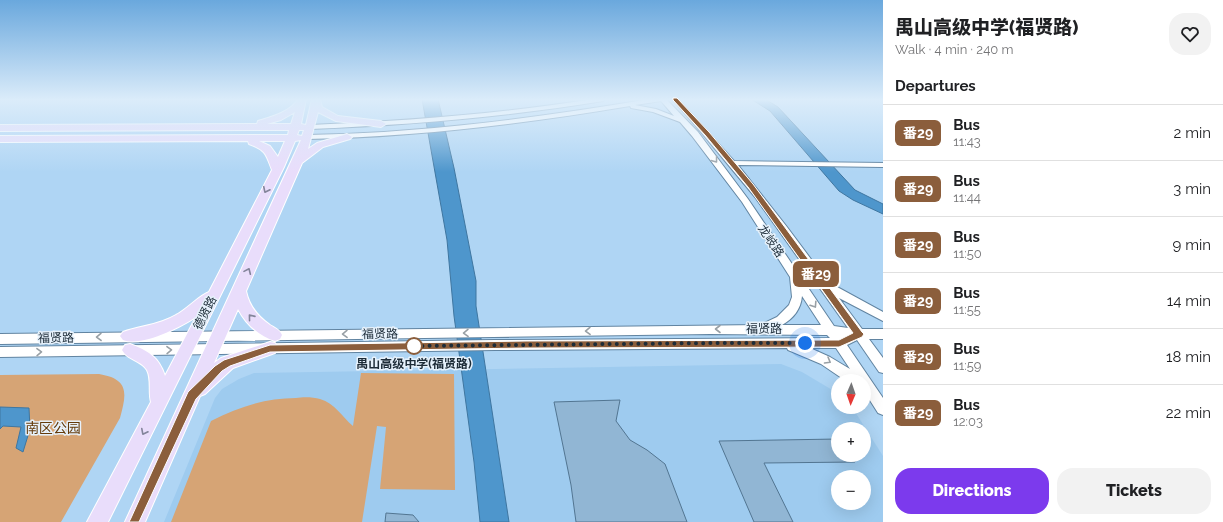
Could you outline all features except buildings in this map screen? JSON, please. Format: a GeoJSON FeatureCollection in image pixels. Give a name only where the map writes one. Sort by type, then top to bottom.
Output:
{"type":"FeatureCollection","features":[{"type":"Feature","properties":{"kind":"main road"},"geometry":{"type":"LineString","coordinates":[[235,127],[256,123]]}},
{"type":"Feature","properties":{"kind":"main road","name":"德贤路"},"geometry":{"type":"LineString","coordinates":[[97,522],[218,288],[277,169],[295,123]]}},
{"type":"Feature","properties":{"kind":"main road","name":"德贤路"},"geometry":{"type":"LineString","coordinates":[[135,522],[297,163],[311,123]]}},
{"type":"Feature","properties":{"kind":"main road"},"geometry":{"type":"LineString","coordinates":[[376,123],[381,124]]}},
{"type":"Feature","properties":{"kind":"main road"},"geometry":{"type":"LineString","coordinates":[[0,128],[235,127],[309,132]]}},
{"type":"Feature","properties":{"kind":"main road"},"geometry":{"type":"LineString","coordinates":[[0,139],[228,138],[293,132]]}},
{"type":"Feature","properties":{"kind":"main road"},"geometry":{"type":"LineString","coordinates":[[297,163],[310,151],[320,145],[346,137]]}},
{"type":"Feature","properties":{"kind":"main road"},"geometry":{"type":"LineString","coordinates":[[228,138],[265,146],[272,152],[277,169]]}},
{"type":"Feature","properties":{"kind":"main road"},"geometry":{"type":"LineString","coordinates":[[156,408],[159,390],[153,366],[129,343],[141,335],[166,327],[188,316],[202,305],[218,288]]}},
{"type":"Feature","properties":{"kind":"main road"},"geometry":{"type":"LineString","coordinates":[[192,396],[219,368],[272,342],[253,320],[240,300],[239,290]]}},
{"type":"Feature","properties":{"kind":"street"},"geometry":{"type":"LineString","coordinates":[[309,132],[390,123]]}},
{"type":"Feature","properties":{"kind":"street"},"geometry":{"type":"LineString","coordinates":[[309,132],[346,137],[424,132],[491,123]]}},
{"type":"Feature","properties":{"kind":"street"},"geometry":{"type":"LineString","coordinates":[[683,123],[691,130]]}},
{"type":"Feature","properties":{"kind":"street","name":"龙岐路"},"geometry":{"type":"LineString","coordinates":[[685,123],[742,196],[881,406]]}},
{"type":"Feature","properties":{"kind":"street","name":"龙岐路"},"geometry":{"type":"LineString","coordinates":[[697,123],[732,163],[764,203],[824,284],[883,368]]}},
{"type":"Feature","properties":{"kind":"street"},"geometry":{"type":"LineString","coordinates":[[732,163],[883,165]]}},
{"type":"Feature","properties":{"kind":"street"},"geometry":{"type":"LineString","coordinates":[[758,329],[770,326],[780,321],[793,309],[797,298],[793,273]]}},
{"type":"Feature","properties":{"kind":"street"},"geometry":{"type":"LineString","coordinates":[[824,284],[883,317]]}},
{"type":"Feature","properties":{"kind":"street","name":"福贤路"},"geometry":{"type":"LineString","coordinates":[[0,339],[129,343],[190,343],[213,349],[272,342],[440,333],[758,329],[830,330],[859,334]]}},
{"type":"Feature","properties":{"kind":"street"},"geometry":{"type":"LineString","coordinates":[[859,334],[883,334]]}},
{"type":"Feature","properties":{"kind":"street","name":"福贤路"},"geometry":{"type":"LineString","coordinates":[[190,343],[219,335],[272,342],[443,346],[839,343],[859,334]]}},
{"type":"Feature","properties":{"kind":"street","name":"福贤路"},"geometry":{"type":"LineString","coordinates":[[0,352],[129,343]]}},
{"type":"Feature","properties":{"kind":"street"},"geometry":{"type":"LineString","coordinates":[[779,343],[808,351],[826,359],[841,368],[847,374]]}},
{"type":"Feature","properties":{"kind":"street"},"geometry":{"type":"LineString","coordinates":[[871,397],[881,406]]}},
{"type":"Feature","properties":{"kind":"shaded area"},"geometry":{"type":"Polygon","coordinates":[[[426,123],[444,123],[454,168],[476,281],[476,306],[509,522],[480,522],[474,462],[454,316],[447,240],[426,123]]]}},
{"type":"Feature","properties":{"kind":"shaded area"},"geometry":{"type":"Polygon","coordinates":[[[781,123],[793,123],[855,190],[883,204],[883,214],[853,200],[839,191],[781,123]]]}},
{"type":"Feature","properties":{"kind":"shaded area"},"geometry":{"type":"Polygon","coordinates":[[[781,364],[802,372],[831,389],[831,414],[856,414],[861,422],[831,422],[831,462],[871,462],[871,437],[883,456],[883,522],[164,522],[215,398],[222,389],[239,379],[254,373],[781,364]]]}},
{"type":"Feature","properties":{"kind":"shaded area"},"geometry":{"type":"Polygon","coordinates":[[[0,407],[29,408],[30,429],[23,452],[16,448],[21,427],[3,426],[0,429],[0,407]]]}},
{"type":"Feature","properties":{"kind":"green space"},"geometry":{"type":"Polygon","coordinates":[[[361,373],[454,374],[455,490],[380,489],[386,427],[377,426],[362,522],[171,522],[211,421],[252,404],[285,398],[308,397],[320,399],[330,404],[353,426],[361,373]]]}},
{"type":"Feature","properties":{"kind":"green space","name":"南区公园"},"geometry":{"type":"Polygon","coordinates":[[[99,374],[116,379],[123,388],[124,401],[120,418],[61,522],[0,522],[0,375],[99,374]]]}},
{"type":"Feature","properties":{"kind":"bus line","name":"番29"},"geometry":{"type":"LineString","coordinates":[[135,522],[192,396],[219,368],[227,363],[270,348],[527,344],[839,343],[859,334],[794,242],[751,186],[699,123]]}},
{"type":"Feature","properties":{"kind":"place","name":"禺山高级中学(福贤路)"},"geometry":{"type":"Point","coordinates":[414,346]}},
{"type":"Feature","properties":{"kind":"route"},"geometry":{"type":"LineString","coordinates":[[414,346],[411,346],[805,343]]}}]}
